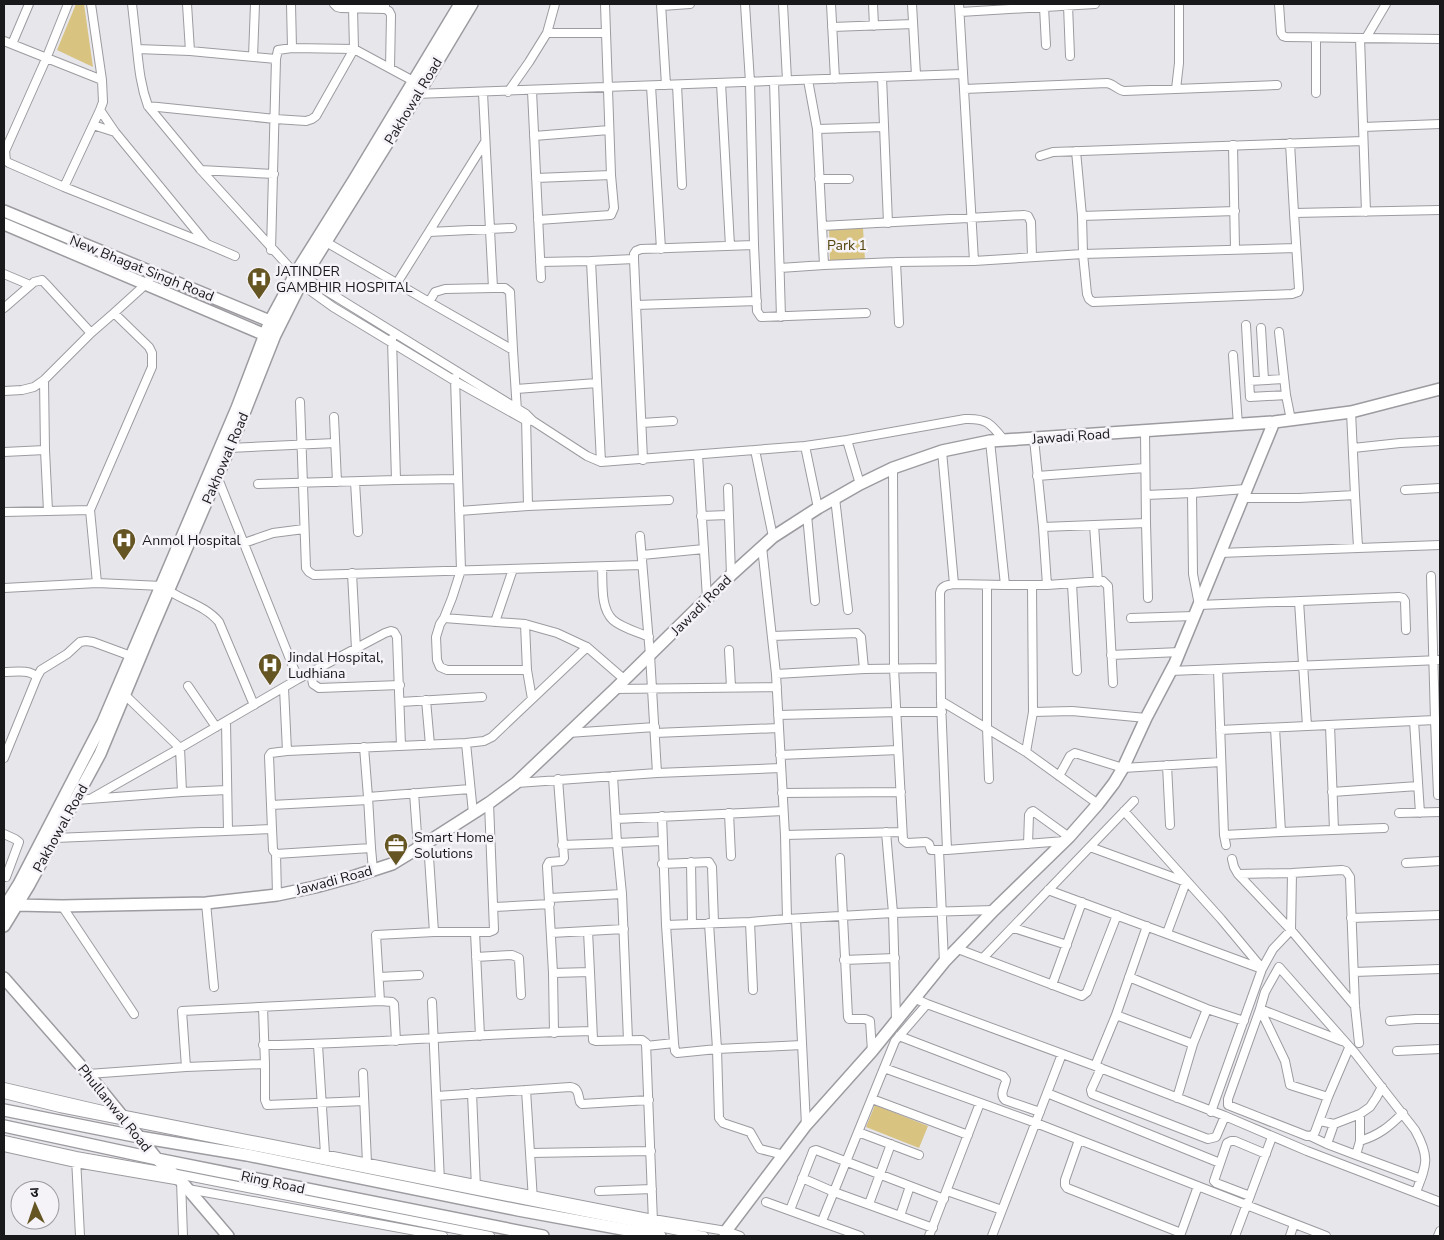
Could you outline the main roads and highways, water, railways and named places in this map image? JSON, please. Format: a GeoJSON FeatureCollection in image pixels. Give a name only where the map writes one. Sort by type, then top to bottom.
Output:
{"type":"FeatureCollection","features":[{"type":"Feature","properties":{"kind":"place","name":"JATINDER GAMBHIR HOSPITAL"},"geometry":{"type":"Point","coordinates":[259,300]}},
{"type":"Feature","properties":{"kind":"place","name":"Anmol Hospital"},"geometry":{"type":"Point","coordinates":[124,561]}},
{"type":"Feature","properties":{"kind":"place","name":"Jindal Hospital, Ludhiana"},"geometry":{"type":"Point","coordinates":[270,686]}},
{"type":"Feature","properties":{"kind":"place","name":"Smart Home Solutions"},"geometry":{"type":"Point","coordinates":[396,866]}},
{"type":"Feature","properties":{"kind":"park label","name":"Park 1"},"geometry":{"type":"Point","coordinates":[847,245]}}]}
